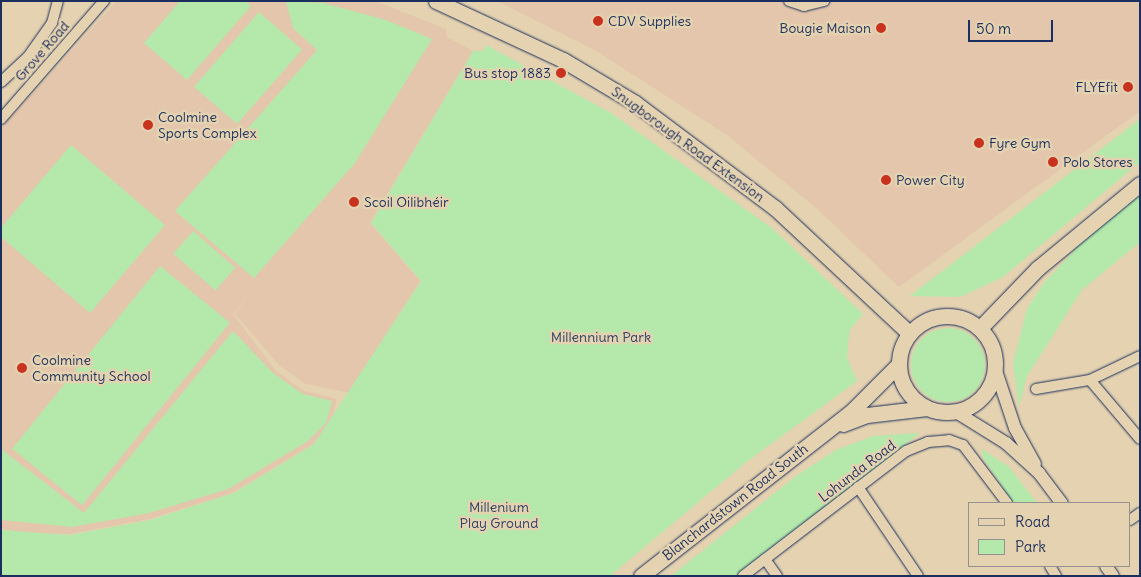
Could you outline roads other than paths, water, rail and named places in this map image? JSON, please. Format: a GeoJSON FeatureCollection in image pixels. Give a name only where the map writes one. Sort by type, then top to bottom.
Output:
{"type":"FeatureCollection","features":[{"type":"Feature","properties":{"kind":"main road","name":"Snugborough Road Extension"},"geometry":{"type":"LineString","coordinates":[[436,1],[563,60],[635,103],[775,208],[909,333]]}},
{"type":"Feature","properties":{"kind":"main road"},"geometry":{"type":"LineString","coordinates":[[980,328],[1038,268],[1140,184]]}},
{"type":"Feature","properties":{"kind":"main road"},"geometry":{"type":"LineString","coordinates":[[940,316],[955,316],[980,328],[995,355],[996,371],[982,398],[956,412],[927,408],[906,390],[899,364],[909,333],[940,316]]}},
{"type":"Feature","properties":{"kind":"main road","name":"Blanchardstown Road South"},"geometry":{"type":"LineString","coordinates":[[641,576],[830,429],[899,364]]}},
{"type":"Feature","properties":{"kind":"main road","name":"Blanchardstown Road South"},"geometry":{"type":"LineString","coordinates":[[830,429],[867,416],[927,408]]}},
{"type":"Feature","properties":{"kind":"street"},"geometry":{"type":"LineString","coordinates":[[1,82],[33,50],[52,23],[58,1]]}},
{"type":"Feature","properties":{"kind":"street","name":"Grove Road"},"geometry":{"type":"LineString","coordinates":[[1,119],[104,1]]}},
{"type":"Feature","properties":{"kind":"street"},"geometry":{"type":"LineString","coordinates":[[789,1],[810,6],[824,1]]}},
{"type":"Feature","properties":{"kind":"street"},"geometry":{"type":"LineString","coordinates":[[1036,389],[1090,380],[1140,356]]}},
{"type":"Feature","properties":{"kind":"street"},"geometry":{"type":"LineString","coordinates":[[996,371],[1015,428],[1039,472],[1061,502]]}},
{"type":"Feature","properties":{"kind":"street"},"geometry":{"type":"LineString","coordinates":[[1090,380],[1140,439]]}},
{"type":"Feature","properties":{"kind":"street"},"geometry":{"type":"LineString","coordinates":[[956,412],[1005,441],[1039,472]]}},
{"type":"Feature","properties":{"kind":"street","name":"Lohunda Road"},"geometry":{"type":"LineString","coordinates":[[743,576],[906,451],[928,442],[949,440],[973,454],[1006,502]]}},
{"type":"Feature","properties":{"kind":"street"},"geometry":{"type":"LineString","coordinates":[[858,488],[918,576]]}},
{"type":"Feature","properties":{"kind":"street"},"geometry":{"type":"LineString","coordinates":[[765,559],[777,576]]}},
{"type":"Feature","properties":{"kind":"place","name":"CDV Supplies"},"geometry":{"type":"Point","coordinates":[598,21]}},
{"type":"Feature","properties":{"kind":"place","name":"Bougie Maison"},"geometry":{"type":"Point","coordinates":[881,28]}},
{"type":"Feature","properties":{"kind":"place","name":"Bus stop 1883"},"geometry":{"type":"Point","coordinates":[561,73]}},
{"type":"Feature","properties":{"kind":"place","name":"FLYEfit"},"geometry":{"type":"Point","coordinates":[1128,87]}},
{"type":"Feature","properties":{"kind":"place","name":"Coolmine Sports Complex"},"geometry":{"type":"Point","coordinates":[148,125]}},
{"type":"Feature","properties":{"kind":"place","name":"Fyre Gym"},"geometry":{"type":"Point","coordinates":[979,143]}},
{"type":"Feature","properties":{"kind":"place","name":"Polo Stores"},"geometry":{"type":"Point","coordinates":[1053,162]}},
{"type":"Feature","properties":{"kind":"place","name":"Power City"},"geometry":{"type":"Point","coordinates":[886,180]}},
{"type":"Feature","properties":{"kind":"place","name":"Scoil Oilibhéir"},"geometry":{"type":"Point","coordinates":[354,202]}},
{"type":"Feature","properties":{"kind":"place","name":"Coolmine Community School"},"geometry":{"type":"Point","coordinates":[22,368]}},
{"type":"Feature","properties":{"kind":"park label","name":"Millennium Park"},"geometry":{"type":"Point","coordinates":[601,337]}},
{"type":"Feature","properties":{"kind":"park label","name":"Millenium Play Ground"},"geometry":{"type":"Point","coordinates":[499,516]}}]}
